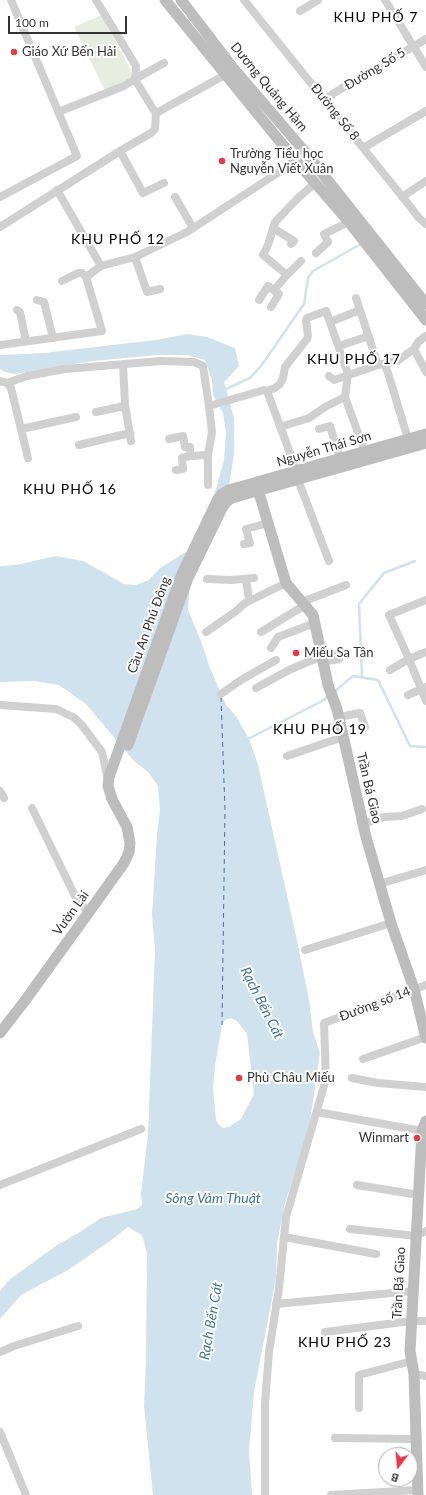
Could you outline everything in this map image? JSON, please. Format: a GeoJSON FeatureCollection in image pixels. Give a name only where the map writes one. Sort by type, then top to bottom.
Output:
{"type":"FeatureCollection","features":[{"type":"Feature","properties":{"kind":"street"},"geometry":{"type":"LineString","coordinates":[[0,197],[77,156],[11,0]]}},
{"type":"Feature","properties":{"kind":"street"},"geometry":{"type":"LineString","coordinates":[[0,227],[57,190],[154,131],[156,112],[135,78],[136,66],[96,0]]}},
{"type":"Feature","properties":{"kind":"street","name":"Dương Quảng Hàm"},"geometry":{"type":"LineString","coordinates":[[165,0],[229,72],[306,153],[426,304]]}},
{"type":"Feature","properties":{"kind":"street","name":"Dương Quảng Hàm"},"geometry":{"type":"LineString","coordinates":[[181,0],[229,72],[296,161],[349,222],[426,320]]}},
{"type":"Feature","properties":{"kind":"street","name":"Đường Số 8"},"geometry":{"type":"LineString","coordinates":[[244,0],[419,218],[426,224]]}},
{"type":"Feature","properties":{"kind":"street"},"geometry":{"type":"LineString","coordinates":[[300,11],[318,0]]}},
{"type":"Feature","properties":{"kind":"street"},"geometry":{"type":"LineString","coordinates":[[385,0],[426,68]]}},
{"type":"Feature","properties":{"kind":"street","name":"Đường Số 5"},"geometry":{"type":"LineString","coordinates":[[325,100],[426,39]]}},
{"type":"Feature","properties":{"kind":"street"},"geometry":{"type":"LineString","coordinates":[[58,112],[124,86],[135,78],[164,63]]}},
{"type":"Feature","properties":{"kind":"street","name":"Dương Quảng Hàm"},"geometry":{"type":"LineString","coordinates":[[156,112],[229,72]]}},
{"type":"Feature","properties":{"kind":"street"},"geometry":{"type":"LineString","coordinates":[[363,148],[426,111]]}},
{"type":"Feature","properties":{"kind":"street"},"geometry":{"type":"LineString","coordinates":[[120,151],[143,194],[164,183]]}},
{"type":"Feature","properties":{"kind":"street"},"geometry":{"type":"LineString","coordinates":[[86,277],[101,266],[134,257],[162,245],[193,228],[296,161]]}},
{"type":"Feature","properties":{"kind":"street"},"geometry":{"type":"LineString","coordinates":[[402,196],[426,181]]}},
{"type":"Feature","properties":{"kind":"street"},"geometry":{"type":"LineString","coordinates":[[287,275],[263,255],[278,218],[315,183]]}},
{"type":"Feature","properties":{"kind":"street"},"geometry":{"type":"LineString","coordinates":[[57,190],[101,266]]}},
{"type":"Feature","properties":{"kind":"street"},"geometry":{"type":"LineString","coordinates":[[175,197],[193,228]]}},
{"type":"Feature","properties":{"kind":"street"},"geometry":{"type":"LineString","coordinates":[[316,253],[328,242],[324,234],[349,222]]}},
{"type":"Feature","properties":{"kind":"street"},"geometry":{"type":"LineString","coordinates":[[273,228],[294,241],[291,244]]}},
{"type":"Feature","properties":{"kind":"street"},"geometry":{"type":"LineString","coordinates":[[134,257],[147,292],[160,289]]}},
{"type":"Feature","properties":{"kind":"street"},"geometry":{"type":"LineString","coordinates":[[274,290],[301,261]]}},
{"type":"Feature","properties":{"kind":"street"},"geometry":{"type":"LineString","coordinates":[[0,345],[102,331],[86,277],[82,273],[78,273],[62,281]]}},
{"type":"Feature","properties":{"kind":"street"},"geometry":{"type":"LineString","coordinates":[[259,300],[267,286],[274,290],[279,295],[271,307]]}},
{"type":"Feature","properties":{"kind":"street"},"geometry":{"type":"LineString","coordinates":[[356,298],[368,336],[381,364],[388,373],[408,439]]}},
{"type":"Feature","properties":{"kind":"street"},"geometry":{"type":"LineString","coordinates":[[37,300],[44,302],[53,338]]}},
{"type":"Feature","properties":{"kind":"street"},"geometry":{"type":"LineString","coordinates":[[17,310],[20,312],[26,341]]}},
{"type":"Feature","properties":{"kind":"street"},"geometry":{"type":"LineString","coordinates":[[330,322],[360,310]]}},
{"type":"Feature","properties":{"kind":"street"},"geometry":{"type":"LineString","coordinates":[[212,405],[264,390],[267,391],[280,384],[283,378],[284,366],[307,339],[307,318],[326,311],[348,374],[345,397],[365,452]]}},
{"type":"Feature","properties":{"kind":"street"},"geometry":{"type":"LineString","coordinates":[[338,346],[368,336]]}},
{"type":"Feature","properties":{"kind":"street"},"geometry":{"type":"LineString","coordinates":[[329,376],[334,380],[381,364],[397,361],[414,348],[418,342],[426,336]]}},
{"type":"Feature","properties":{"kind":"street"},"geometry":{"type":"LineString","coordinates":[[414,348],[425,376]]}},
{"type":"Feature","properties":{"kind":"street"},"geometry":{"type":"LineString","coordinates":[[3,382],[50,371],[123,364],[161,361],[194,362],[200,364],[203,366],[212,405],[212,432],[208,455],[208,485]]}},
{"type":"Feature","properties":{"kind":"street"},"geometry":{"type":"LineString","coordinates":[[79,444],[131,437],[125,406],[123,364]]}},
{"type":"Feature","properties":{"kind":"street"},"geometry":{"type":"LineString","coordinates":[[3,382],[11,388],[28,458]]}},
{"type":"Feature","properties":{"kind":"street"},"geometry":{"type":"LineString","coordinates":[[267,391],[329,561]]}},
{"type":"Feature","properties":{"kind":"street"},"geometry":{"type":"LineString","coordinates":[[280,427],[309,418],[324,407],[345,397]]}},
{"type":"Feature","properties":{"kind":"street"},"geometry":{"type":"LineString","coordinates":[[96,412],[125,406]]}},
{"type":"Feature","properties":{"kind":"street"},"geometry":{"type":"LineString","coordinates":[[21,430],[76,417]]}},
{"type":"Feature","properties":{"kind":"street"},"geometry":{"type":"LineString","coordinates":[[319,429],[330,426],[340,459]]}},
{"type":"Feature","properties":{"kind":"street","name":"Nguyễn Thái Sơn"},"geometry":{"type":"LineString","coordinates":[[312,472],[340,459],[426,434]]}},
{"type":"Feature","properties":{"kind":"street"},"geometry":{"type":"LineString","coordinates":[[169,439],[183,436],[185,447],[190,447],[190,456]]}},
{"type":"Feature","properties":{"kind":"street","name":"Nguyễn Thái Sơn"},"geometry":{"type":"LineString","coordinates":[[230,494],[426,443]]}},
{"type":"Feature","properties":{"kind":"street"},"geometry":{"type":"LineString","coordinates":[[176,470],[183,469],[182,458],[208,455]]}},
{"type":"Feature","properties":{"kind":"street","name":"Trần Bá Giao"},"geometry":{"type":"LineString","coordinates":[[258,487],[286,583],[313,615],[328,685],[338,713],[363,824],[379,884],[414,989],[426,1037]]}},
{"type":"Feature","properties":{"kind":"street","name":"Cầu An Phú Đông"},"geometry":{"type":"LineString","coordinates":[[111,780],[188,578],[230,494]]}},
{"type":"Feature","properties":{"kind":"street"},"geometry":{"type":"LineString","coordinates":[[244,544],[250,543],[246,529],[268,523]]}},
{"type":"Feature","properties":{"kind":"street"},"geometry":{"type":"LineString","coordinates":[[208,578],[250,579],[249,602]]}},
{"type":"Feature","properties":{"kind":"street"},"geometry":{"type":"LineString","coordinates":[[206,632],[249,602],[286,583]]}},
{"type":"Feature","properties":{"kind":"street"},"geometry":{"type":"LineString","coordinates":[[261,632],[303,603],[346,585]]}},
{"type":"Feature","properties":{"kind":"street"},"geometry":{"type":"LineString","coordinates":[[426,600],[389,615],[424,688],[426,701]]}},
{"type":"Feature","properties":{"kind":"street"},"geometry":{"type":"LineString","coordinates":[[271,648],[278,637],[315,623]]}},
{"type":"Feature","properties":{"kind":"street"},"geometry":{"type":"LineString","coordinates":[[390,670],[409,659],[426,652]]}},
{"type":"Feature","properties":{"kind":"street"},"geometry":{"type":"LineString","coordinates":[[256,688],[289,670],[323,659],[339,659],[338,654]]}},
{"type":"Feature","properties":{"kind":"street"},"geometry":{"type":"LineString","coordinates":[[221,694],[241,680],[276,660]]}},
{"type":"Feature","properties":{"kind":"street"},"geometry":{"type":"LineString","coordinates":[[408,695],[424,688]]}},
{"type":"Feature","properties":{"kind":"street"},"geometry":{"type":"LineString","coordinates":[[0,705],[56,710],[73,717],[81,724],[102,752],[111,780]]}},
{"type":"Feature","properties":{"kind":"street"},"geometry":{"type":"LineString","coordinates":[[338,713],[360,713],[365,727]]}},
{"type":"Feature","properties":{"kind":"street"},"geometry":{"type":"LineString","coordinates":[[287,756],[343,737]]}},
{"type":"Feature","properties":{"kind":"street","name":"Vườn Lài"},"geometry":{"type":"LineString","coordinates":[[0,1033],[124,863],[129,852],[130,843],[127,828],[113,802],[111,780]]}},
{"type":"Feature","properties":{"kind":"street"},"geometry":{"type":"LineString","coordinates":[[32,808],[78,902],[89,912]]}},
{"type":"Feature","properties":{"kind":"street"},"geometry":{"type":"LineString","coordinates":[[363,824],[384,817],[402,816],[422,809]]}},
{"type":"Feature","properties":{"kind":"street"},"geometry":{"type":"LineString","coordinates":[[379,884],[426,870]]}},
{"type":"Feature","properties":{"kind":"street"},"geometry":{"type":"LineString","coordinates":[[305,950],[391,923]]}},
{"type":"Feature","properties":{"kind":"street","name":"Đường số 14"},"geometry":{"type":"LineString","coordinates":[[317,1112],[326,1079],[324,1023],[426,985]]}},
{"type":"Feature","properties":{"kind":"street"},"geometry":{"type":"LineString","coordinates":[[363,1059],[426,1037]]}},
{"type":"Feature","properties":{"kind":"street"},"geometry":{"type":"LineString","coordinates":[[352,1078],[378,1083],[426,1087]]}},
{"type":"Feature","properties":{"kind":"street"},"geometry":{"type":"LineString","coordinates":[[265,1495],[264,1404],[268,1352],[276,1304],[286,1217],[317,1112],[425,1127]]}},
{"type":"Feature","properties":{"kind":"street","name":"Trần Bá Giao"},"geometry":{"type":"LineString","coordinates":[[418,1492],[414,1374],[410,1351],[412,1291],[421,1234],[419,1195],[425,1127]]}},
{"type":"Feature","properties":{"kind":"street"},"geometry":{"type":"LineString","coordinates":[[0,1185],[141,1130]]}},
{"type":"Feature","properties":{"kind":"street"},"geometry":{"type":"LineString","coordinates":[[357,1185],[419,1195]]}},
{"type":"Feature","properties":{"kind":"street"},"geometry":{"type":"LineString","coordinates":[[350,1229],[421,1234]]}},
{"type":"Feature","properties":{"kind":"street"},"geometry":{"type":"LineString","coordinates":[[284,1237],[376,1254]]}},
{"type":"Feature","properties":{"kind":"street"},"geometry":{"type":"LineString","coordinates":[[276,1304],[412,1291]]}},
{"type":"Feature","properties":{"kind":"street"},"geometry":{"type":"LineString","coordinates":[[325,1332],[411,1321],[426,1321]]}},
{"type":"Feature","properties":{"kind":"street"},"geometry":{"type":"LineString","coordinates":[[0,1352],[14,1346],[78,1326]]}},
{"type":"Feature","properties":{"kind":"street"},"geometry":{"type":"LineString","coordinates":[[359,1408],[359,1375],[412,1361]]}},
{"type":"Feature","properties":{"kind":"street"},"geometry":{"type":"LineString","coordinates":[[414,1374],[426,1376]]}},
{"type":"Feature","properties":{"kind":"street"},"geometry":{"type":"LineString","coordinates":[[0,1432],[26,1495]]}},
{"type":"Feature","properties":{"kind":"street"},"geometry":{"type":"LineString","coordinates":[[334,1438],[417,1439]]}},
{"type":"Feature","properties":{"kind":"street"},"geometry":{"type":"LineString","coordinates":[[331,1495],[418,1492]]}},
{"type":"Feature","properties":{"kind":"shaded area"},"geometry":{"type":"Polygon","coordinates":[[[102,15],[131,71],[131,76],[127,80],[105,91],[74,27],[102,15]]]}},
{"type":"Feature","properties":{"kind":"water","name":"Sông Vàm Thuật"},"geometry":{"type":"Polygon","coordinates":[[[187,334],[207,337],[235,348],[239,366],[224,382],[234,418],[234,453],[226,507],[190,582],[188,610],[226,705],[236,716],[249,739],[258,765],[298,945],[309,1000],[313,1032],[320,1053],[308,1134],[285,1203],[277,1243],[276,1278],[254,1392],[249,1450],[252,1495],[153,1495],[144,1406],[147,1253],[142,1235],[128,1227],[68,1270],[21,1295],[0,1319],[0,1291],[9,1280],[57,1245],[101,1218],[137,1209],[142,1205],[141,1193],[148,1136],[155,950],[152,915],[160,809],[158,786],[148,772],[133,760],[86,704],[59,685],[34,681],[0,682],[0,566],[16,565],[56,556],[83,561],[124,584],[136,585],[149,580],[160,568],[194,547],[206,525],[224,460],[226,432],[223,413],[213,395],[212,380],[205,360],[187,355],[159,355],[92,361],[15,374],[5,372],[0,369],[0,355],[44,353],[156,340],[187,334]],[[231,1018],[225,1020],[222,1025],[215,1066],[213,1088],[216,1120],[223,1128],[229,1127],[241,1119],[254,1094],[247,1034],[237,1021],[231,1018]]]}},
{"type":"Feature","properties":{"kind":"waterway"},"geometry":{"type":"LineString","coordinates":[[224,390],[250,378],[261,366],[304,304],[308,278],[313,271],[359,245]]}},
{"type":"Feature","properties":{"kind":"waterway"},"geometry":{"type":"LineString","coordinates":[[362,677],[359,604],[384,573],[415,561]]}},
{"type":"Feature","properties":{"kind":"waterway"},"geometry":{"type":"LineString","coordinates":[[334,692],[353,676],[378,680],[410,746],[426,747]]}},
{"type":"Feature","properties":{"kind":"waterway"},"geometry":{"type":"LineString","coordinates":[[246,740],[324,700],[328,696]]}},
{"type":"Feature","properties":{"kind":"ferry route"},"geometry":{"type":"LineString","coordinates":[[221,697],[225,810],[222,1025]]}},
{"type":"Feature","properties":{"kind":"place","name":"Giáo Xứ Bến Hải"},"geometry":{"type":"Point","coordinates":[14,52]}},
{"type":"Feature","properties":{"kind":"place","name":"Trường Tiểu học Nguyễn Viết Xuân"},"geometry":{"type":"Point","coordinates":[222,161]}},
{"type":"Feature","properties":{"kind":"place","name":"Miếu Sa Tân"},"geometry":{"type":"Point","coordinates":[296,653]}},
{"type":"Feature","properties":{"kind":"place","name":"Phù Châu Miếu"},"geometry":{"type":"Point","coordinates":[239,1078]}},
{"type":"Feature","properties":{"kind":"place","name":"Winmart"},"geometry":{"type":"Point","coordinates":[417,1138]}},
{"type":"Feature","properties":{"kind":"district","name":"KHU PHỐ 7"},"geometry":{"type":"Point","coordinates":[376,17]}},
{"type":"Feature","properties":{"kind":"district","name":"KHU PHỐ 12"},"geometry":{"type":"Point","coordinates":[118,239]}},
{"type":"Feature","properties":{"kind":"district","name":"KHU PHỐ 17"},"geometry":{"type":"Point","coordinates":[354,359]}},
{"type":"Feature","properties":{"kind":"district","name":"KHU PHỐ 16"},"geometry":{"type":"Point","coordinates":[70,489]}},
{"type":"Feature","properties":{"kind":"district","name":"KHU PHỐ 19"},"geometry":{"type":"Point","coordinates":[320,729]}},
{"type":"Feature","properties":{"kind":"district","name":"KHU PHỐ 23"},"geometry":{"type":"Point","coordinates":[345,1342]}},
{"type":"Feature","properties":{"kind":"water label","name":"Rạch Bến Cát"},"geometry":{"type":"Point","coordinates":[262,1003]}},
{"type":"Feature","properties":{"kind":"water label","name":"Rạch Bến Cát"},"geometry":{"type":"Point","coordinates":[211,1321]}}]}
